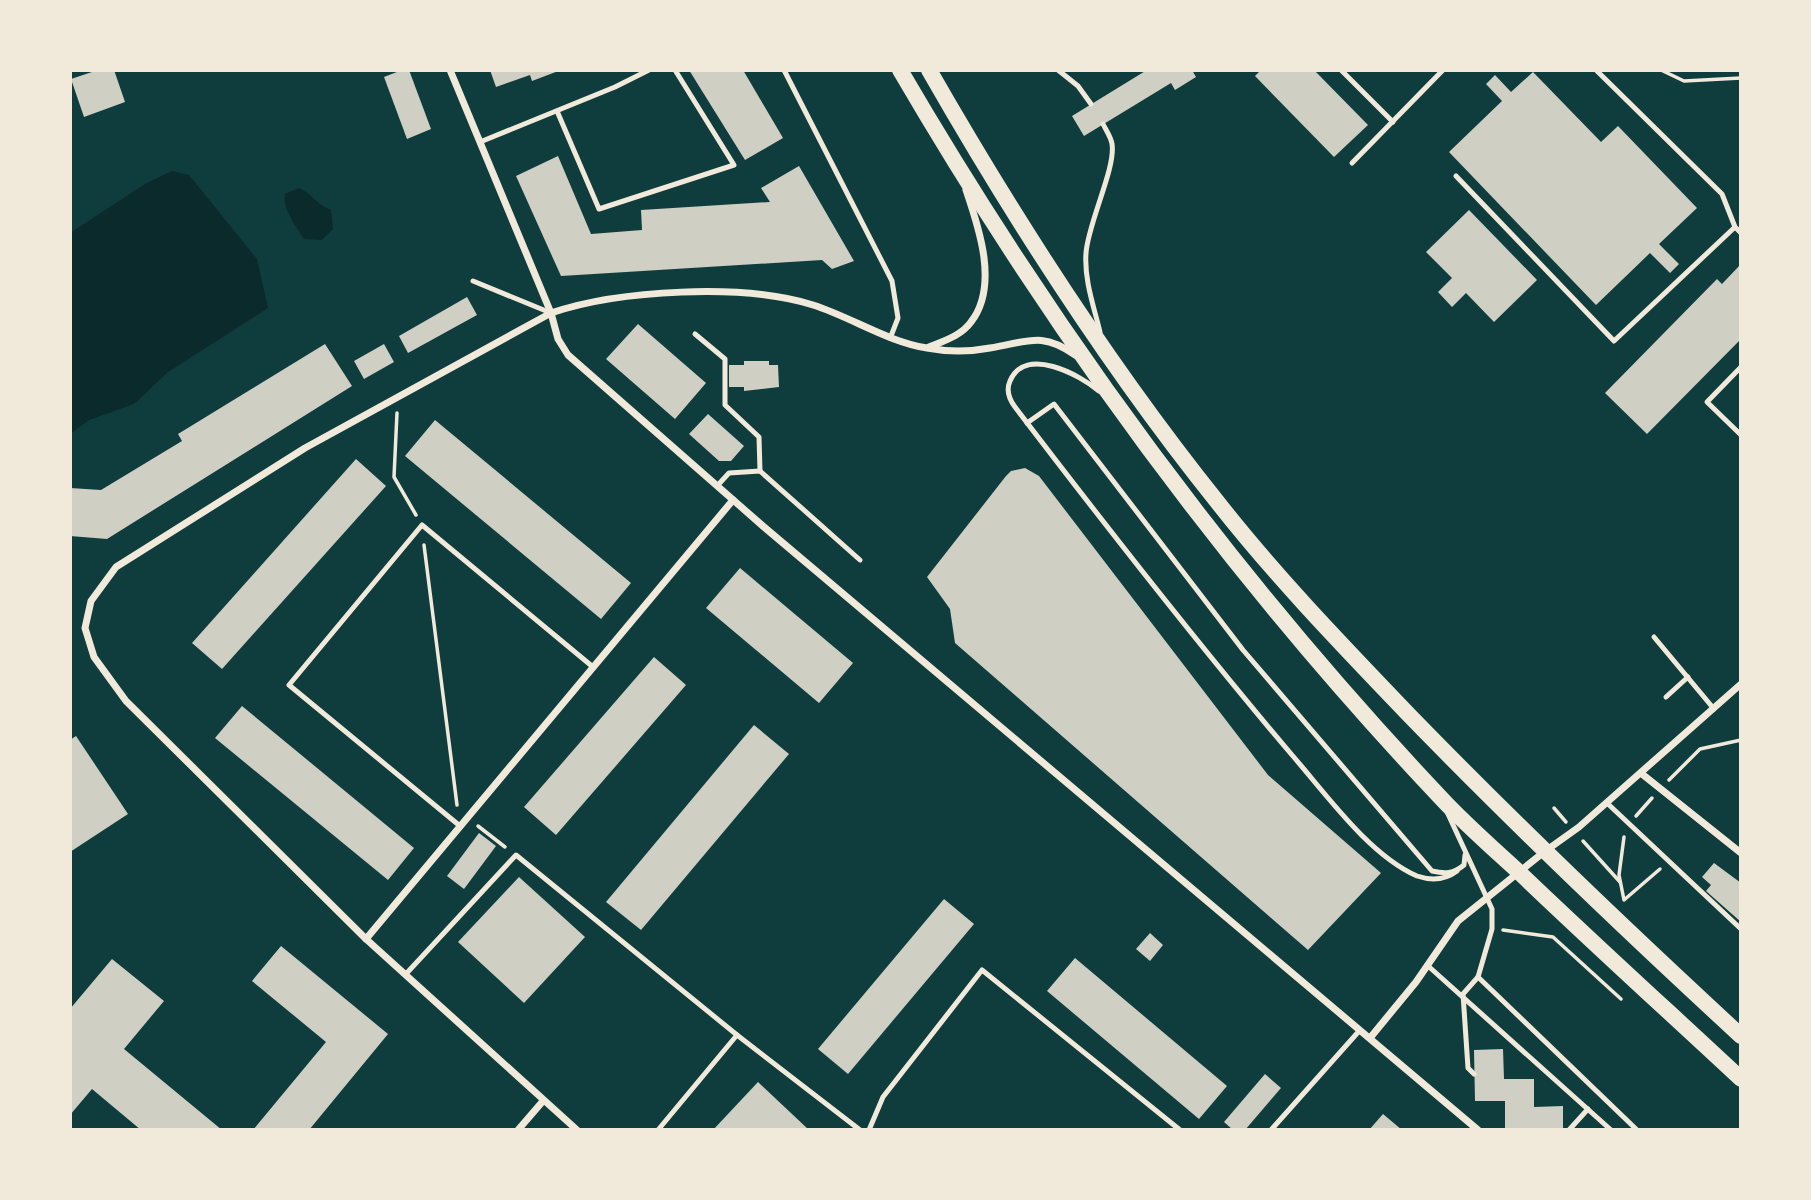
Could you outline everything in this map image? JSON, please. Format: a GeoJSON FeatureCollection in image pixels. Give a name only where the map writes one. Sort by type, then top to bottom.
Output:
{"type":"FeatureCollection","features":[{"type":"Feature","properties":{"kind":"main road"},"geometry":{"type":"LineString","coordinates":[[901,70],[960,172],[1082,360],[1199,516],[1321,664],[1443,800],[1741,1079]]}},
{"type":"Feature","properties":{"kind":"main road"},"geometry":{"type":"LineString","coordinates":[[929,70],[1038,254],[1106,356],[1220,506],[1345,648],[1544,852],[1741,1036]]}},
{"type":"Feature","properties":{"kind":"street"},"geometry":{"type":"LineString","coordinates":[[450,70],[551,313],[558,339],[568,355],[733,500],[1478,1130]]}},
{"type":"Feature","properties":{"kind":"street"},"geometry":{"type":"LineString","coordinates":[[925,348],[964,329],[972,321],[982,300],[985,281],[983,252],[976,218],[960,172]]}},
{"type":"Feature","properties":{"kind":"street"},"geometry":{"type":"LineString","coordinates":[[577,1130],[366,939],[126,701],[94,657],[85,628],[91,601],[116,567],[305,447],[551,313],[592,300],[681,293],[779,297],[812,305],[925,348],[956,352],[1044,339],[1060,344],[1082,360]]}},
{"type":"Feature","properties":{"kind":"street"},"geometry":{"type":"LineString","coordinates":[[366,939],[733,500]]}},
{"type":"Feature","properties":{"kind":"street"},"geometry":{"type":"LineString","coordinates":[[1370,1038],[1458,921],[1574,831],[1642,774],[1741,684]]}},
{"type":"Feature","properties":{"kind":"street"},"geometry":{"type":"LineString","coordinates":[[1642,774],[1741,853]]}},
{"type":"Feature","properties":{"kind":"street"},"geometry":{"type":"LineString","coordinates":[[518,1130],[543,1101]]}},
{"type":"Feature","properties":{"kind":"lane"},"geometry":{"type":"LineString","coordinates":[[480,142],[649,70]]}},
{"type":"Feature","properties":{"kind":"lane"},"geometry":{"type":"LineString","coordinates":[[557,111],[599,209],[734,165],[676,70]]}},
{"type":"Feature","properties":{"kind":"lane"},"geometry":{"type":"LineString","coordinates":[[784,70],[892,281],[898,318],[891,336]]}},
{"type":"Feature","properties":{"kind":"lane"},"geometry":{"type":"LineString","coordinates":[[1058,70],[1078,86],[1091,104]]}},
{"type":"Feature","properties":{"kind":"lane"},"geometry":{"type":"LineString","coordinates":[[1341,70],[1393,122]]}},
{"type":"Feature","properties":{"kind":"lane"},"geometry":{"type":"LineString","coordinates":[[1352,163],[1443,70]]}},
{"type":"Feature","properties":{"kind":"lane"},"geometry":{"type":"LineString","coordinates":[[1596,70],[1723,194],[1735,227],[1741,233]]}},
{"type":"Feature","properties":{"kind":"lane"},"geometry":{"type":"LineString","coordinates":[[1103,124],[1112,143],[1112,156],[1090,227],[1086,275],[1106,356]]}},
{"type":"Feature","properties":{"kind":"lane"},"geometry":{"type":"LineString","coordinates":[[1457,176],[1614,341],[1735,227]]}},
{"type":"Feature","properties":{"kind":"lane"},"geometry":{"type":"LineString","coordinates":[[474,281],[551,313]]}},
{"type":"Feature","properties":{"kind":"lane"},"geometry":{"type":"LineString","coordinates":[[695,334],[724,359],[725,405],[759,437],[760,471]]}},
{"type":"Feature","properties":{"kind":"lane"},"geometry":{"type":"LineString","coordinates":[[1119,410],[1095,388],[1071,373],[1048,365],[1030,364],[1016,371],[1009,385],[1010,400],[1207,656],[1351,823],[1394,862],[1415,875],[1439,879],[1464,865],[1465,855]]}},
{"type":"Feature","properties":{"kind":"lane"},"geometry":{"type":"LineString","coordinates":[[1741,368],[1707,402],[1741,435]]}},
{"type":"Feature","properties":{"kind":"lane"},"geometry":{"type":"LineString","coordinates":[[1027,423],[1054,404],[1243,650],[1432,871],[1445,874],[1457,871]]}},
{"type":"Feature","properties":{"kind":"lane"},"geometry":{"type":"LineString","coordinates":[[717,486],[729,472],[760,471],[860,559]]}},
{"type":"Feature","properties":{"kind":"lane"},"geometry":{"type":"LineString","coordinates":[[460,826],[289,685],[422,525],[593,667]]}},
{"type":"Feature","properties":{"kind":"lane"},"geometry":{"type":"LineString","coordinates":[[1654,637],[1714,709]]}},
{"type":"Feature","properties":{"kind":"lane"},"geometry":{"type":"LineString","coordinates":[[1667,696],[1688,677]]}},
{"type":"Feature","properties":{"kind":"lane"},"geometry":{"type":"LineString","coordinates":[[1443,800],[1465,855],[1488,897],[1492,929],[1478,977],[1463,994],[1468,1069],[1474,1074]]}},
{"type":"Feature","properties":{"kind":"lane"},"geometry":{"type":"LineString","coordinates":[[1607,803],[1741,929]]}},
{"type":"Feature","properties":{"kind":"lane"},"geometry":{"type":"LineString","coordinates":[[405,975],[516,855],[737,1035],[860,1130]]}},
{"type":"Feature","properties":{"kind":"lane"},"geometry":{"type":"LineString","coordinates":[[1427,965],[1463,994],[1611,1130]]}},
{"type":"Feature","properties":{"kind":"lane"},"geometry":{"type":"LineString","coordinates":[[869,1130],[883,1097],[982,970],[1180,1130]]}},
{"type":"Feature","properties":{"kind":"lane"},"geometry":{"type":"LineString","coordinates":[[1478,977],[1637,1130]]}},
{"type":"Feature","properties":{"kind":"lane"},"geometry":{"type":"LineString","coordinates":[[1271,1130],[1360,1030]]}},
{"type":"Feature","properties":{"kind":"lane"},"geometry":{"type":"LineString","coordinates":[[658,1130],[737,1035]]}},
{"type":"Feature","properties":{"kind":"lane"},"geometry":{"type":"LineString","coordinates":[[1569,1130],[1588,1109]]}},
{"type":"Feature","properties":{"kind":"path"},"geometry":{"type":"LineString","coordinates":[[1661,70],[1684,80],[1741,78]]}},
{"type":"Feature","properties":{"kind":"path"},"geometry":{"type":"LineString","coordinates":[[398,397],[394,477],[422,525],[460,826],[479,827],[516,855]]}},
{"type":"Feature","properties":{"kind":"path"},"geometry":{"type":"LineString","coordinates":[[1554,808],[1620,883]]}},
{"type":"Feature","properties":{"kind":"path"},"geometry":{"type":"LineString","coordinates":[[1624,900],[1669,862]]}},
{"type":"Feature","properties":{"kind":"path"},"geometry":{"type":"LineString","coordinates":[[1501,930],[1553,937],[1621,999]]}},
{"type":"Feature","properties":{"kind":"water"},"geometry":{"type":"Polygon","coordinates":[[[172,171],[189,175],[257,259],[268,308],[168,372],[134,404],[89,420],[70,434],[70,233],[145,184],[172,171]]]}},
{"type":"Feature","properties":{"kind":"water"},"geometry":{"type":"Polygon","coordinates":[[[299,188],[331,210],[333,229],[322,240],[304,239],[288,211],[285,194],[299,188]]]}},
{"type":"Feature","properties":{"kind":"building"},"geometry":{"type":"Polygon","coordinates":[[[98,70],[114,70],[125,102],[84,117],[71,79],[98,70]]]}},
{"type":"Feature","properties":{"kind":"building"},"geometry":{"type":"Polygon","coordinates":[[[409,70],[431,129],[407,139],[384,77],[409,70]]]}},
{"type":"Feature","properties":{"kind":"building"},"geometry":{"type":"Polygon","coordinates":[[[490,70],[561,70],[532,81],[530,75],[496,87],[490,70]]]}},
{"type":"Feature","properties":{"kind":"building"},"geometry":{"type":"Polygon","coordinates":[[[689,70],[743,70],[783,138],[745,160],[689,70]]]}},
{"type":"Feature","properties":{"kind":"building"},"geometry":{"type":"Polygon","coordinates":[[[1147,70],[1192,70],[1196,77],[1175,90],[1171,83],[1084,136],[1072,116],[1147,70]]]}},
{"type":"Feature","properties":{"kind":"building"},"geometry":{"type":"Polygon","coordinates":[[[1261,70],[1314,70],[1368,125],[1334,157],[1255,76],[1261,70]]]}},
{"type":"Feature","properties":{"kind":"building"},"geometry":{"type":"Polygon","coordinates":[[[1533,72],[1601,142],[1618,126],[1697,208],[1659,244],[1679,264],[1670,273],[1650,253],[1596,305],[1449,152],[1502,101],[1486,84],[1495,75],[1511,92],[1533,72]]]}},
{"type":"Feature","properties":{"kind":"building"},"geometry":{"type":"Polygon","coordinates":[[[558,156],[591,234],[642,230],[641,210],[770,202],[761,188],[799,166],[854,261],[832,269],[822,260],[561,276],[516,176],[558,156]]]}},
{"type":"Feature","properties":{"kind":"building"},"geometry":{"type":"Polygon","coordinates":[[[1469,210],[1537,280],[1494,322],[1466,293],[1452,307],[1438,292],[1452,278],[1426,252],[1469,210]]]}},
{"type":"Feature","properties":{"kind":"building"},"geometry":{"type":"Polygon","coordinates":[[[1741,264],[1741,339],[1647,434],[1605,393],[1717,279],[1722,284],[1741,264]]]}},
{"type":"Feature","properties":{"kind":"building"},"geometry":{"type":"Polygon","coordinates":[[[467,297],[477,315],[408,353],[399,336],[467,297]]]}},
{"type":"Feature","properties":{"kind":"building"},"geometry":{"type":"Polygon","coordinates":[[[638,324],[706,383],[675,419],[606,359],[638,324]]]}},
{"type":"Feature","properties":{"kind":"building"},"geometry":{"type":"Polygon","coordinates":[[[325,344],[352,386],[107,539],[70,536],[70,488],[101,490],[182,441],[178,434],[325,344]]]}},
{"type":"Feature","properties":{"kind":"building"},"geometry":{"type":"Polygon","coordinates":[[[384,344],[394,362],[364,379],[354,361],[384,344]]]}},
{"type":"Feature","properties":{"kind":"building"},"geometry":{"type":"Polygon","coordinates":[[[744,361],[769,361],[769,365],[778,365],[779,387],[744,391],[744,387],[729,387],[729,365],[744,365],[744,361]]]}},
{"type":"Feature","properties":{"kind":"building"},"geometry":{"type":"Polygon","coordinates":[[[708,414],[744,446],[731,461],[719,461],[689,434],[708,414]]]}},
{"type":"Feature","properties":{"kind":"building"},"geometry":{"type":"Polygon","coordinates":[[[435,420],[631,583],[601,619],[405,456],[435,420]]]}},
{"type":"Feature","properties":{"kind":"building"},"geometry":{"type":"Polygon","coordinates":[[[356,459],[386,486],[222,669],[192,643],[356,459]]]}},
{"type":"Feature","properties":{"kind":"building"},"geometry":{"type":"Polygon","coordinates":[[[1025,468],[1039,476],[1268,775],[1381,873],[1308,950],[955,643],[950,609],[927,577],[1006,476],[1011,471],[1025,468]]]}},
{"type":"Feature","properties":{"kind":"building"},"geometry":{"type":"Polygon","coordinates":[[[740,568],[853,663],[819,703],[706,608],[740,568]]]}},
{"type":"Feature","properties":{"kind":"building"},"geometry":{"type":"Polygon","coordinates":[[[654,657],[686,685],[556,835],[524,807],[654,657]]]}},
{"type":"Feature","properties":{"kind":"building"},"geometry":{"type":"Polygon","coordinates":[[[242,706],[414,848],[388,880],[215,738],[242,706]]]}},
{"type":"Feature","properties":{"kind":"building"},"geometry":{"type":"Polygon","coordinates":[[[754,725],[789,754],[641,930],[606,902],[754,725]]]}},
{"type":"Feature","properties":{"kind":"building"},"geometry":{"type":"Polygon","coordinates":[[[76,736],[128,814],[70,852],[70,740],[76,736]]]}},
{"type":"Feature","properties":{"kind":"building"},"geometry":{"type":"Polygon","coordinates":[[[479,833],[496,846],[464,889],[447,876],[479,833]]]}},
{"type":"Feature","properties":{"kind":"building"},"geometry":{"type":"Polygon","coordinates":[[[1714,863],[1741,883],[1741,922],[1706,891],[1711,885],[1702,877],[1714,863]]]}},
{"type":"Feature","properties":{"kind":"building"},"geometry":{"type":"Polygon","coordinates":[[[519,877],[585,937],[524,1003],[458,942],[519,877]]]}},
{"type":"Feature","properties":{"kind":"building"},"geometry":{"type":"Polygon","coordinates":[[[944,899],[974,924],[848,1074],[818,1049],[944,899]]]}},
{"type":"Feature","properties":{"kind":"building"},"geometry":{"type":"Polygon","coordinates":[[[1150,933],[1163,945],[1150,961],[1136,949],[1150,933]]]}},
{"type":"Feature","properties":{"kind":"building"},"geometry":{"type":"Polygon","coordinates":[[[281,946],[388,1034],[309,1130],[253,1130],[326,1042],[252,981],[281,946]]]}},
{"type":"Feature","properties":{"kind":"building"},"geometry":{"type":"Polygon","coordinates":[[[1075,958],[1227,1086],[1199,1119],[1047,991],[1075,958]]]}},
{"type":"Feature","properties":{"kind":"building"},"geometry":{"type":"Polygon","coordinates":[[[112,959],[164,1001],[124,1049],[222,1130],[141,1130],[92,1089],[70,1115],[70,1009],[112,959]]]}},
{"type":"Feature","properties":{"kind":"building"},"geometry":{"type":"Polygon","coordinates":[[[1503,1049],[1504,1079],[1534,1079],[1534,1107],[1563,1106],[1563,1130],[1505,1130],[1505,1101],[1475,1101],[1474,1050],[1503,1049]]]}},
{"type":"Feature","properties":{"kind":"building"},"geometry":{"type":"Polygon","coordinates":[[[1265,1074],[1281,1088],[1245,1130],[1233,1130],[1224,1122],[1265,1074]]]}},
{"type":"Feature","properties":{"kind":"building"},"geometry":{"type":"Polygon","coordinates":[[[758,1082],[809,1130],[713,1130],[758,1082]]]}},
{"type":"Feature","properties":{"kind":"building"},"geometry":{"type":"Polygon","coordinates":[[[1383,1114],[1402,1130],[1369,1130],[1383,1114]]]}}]}
